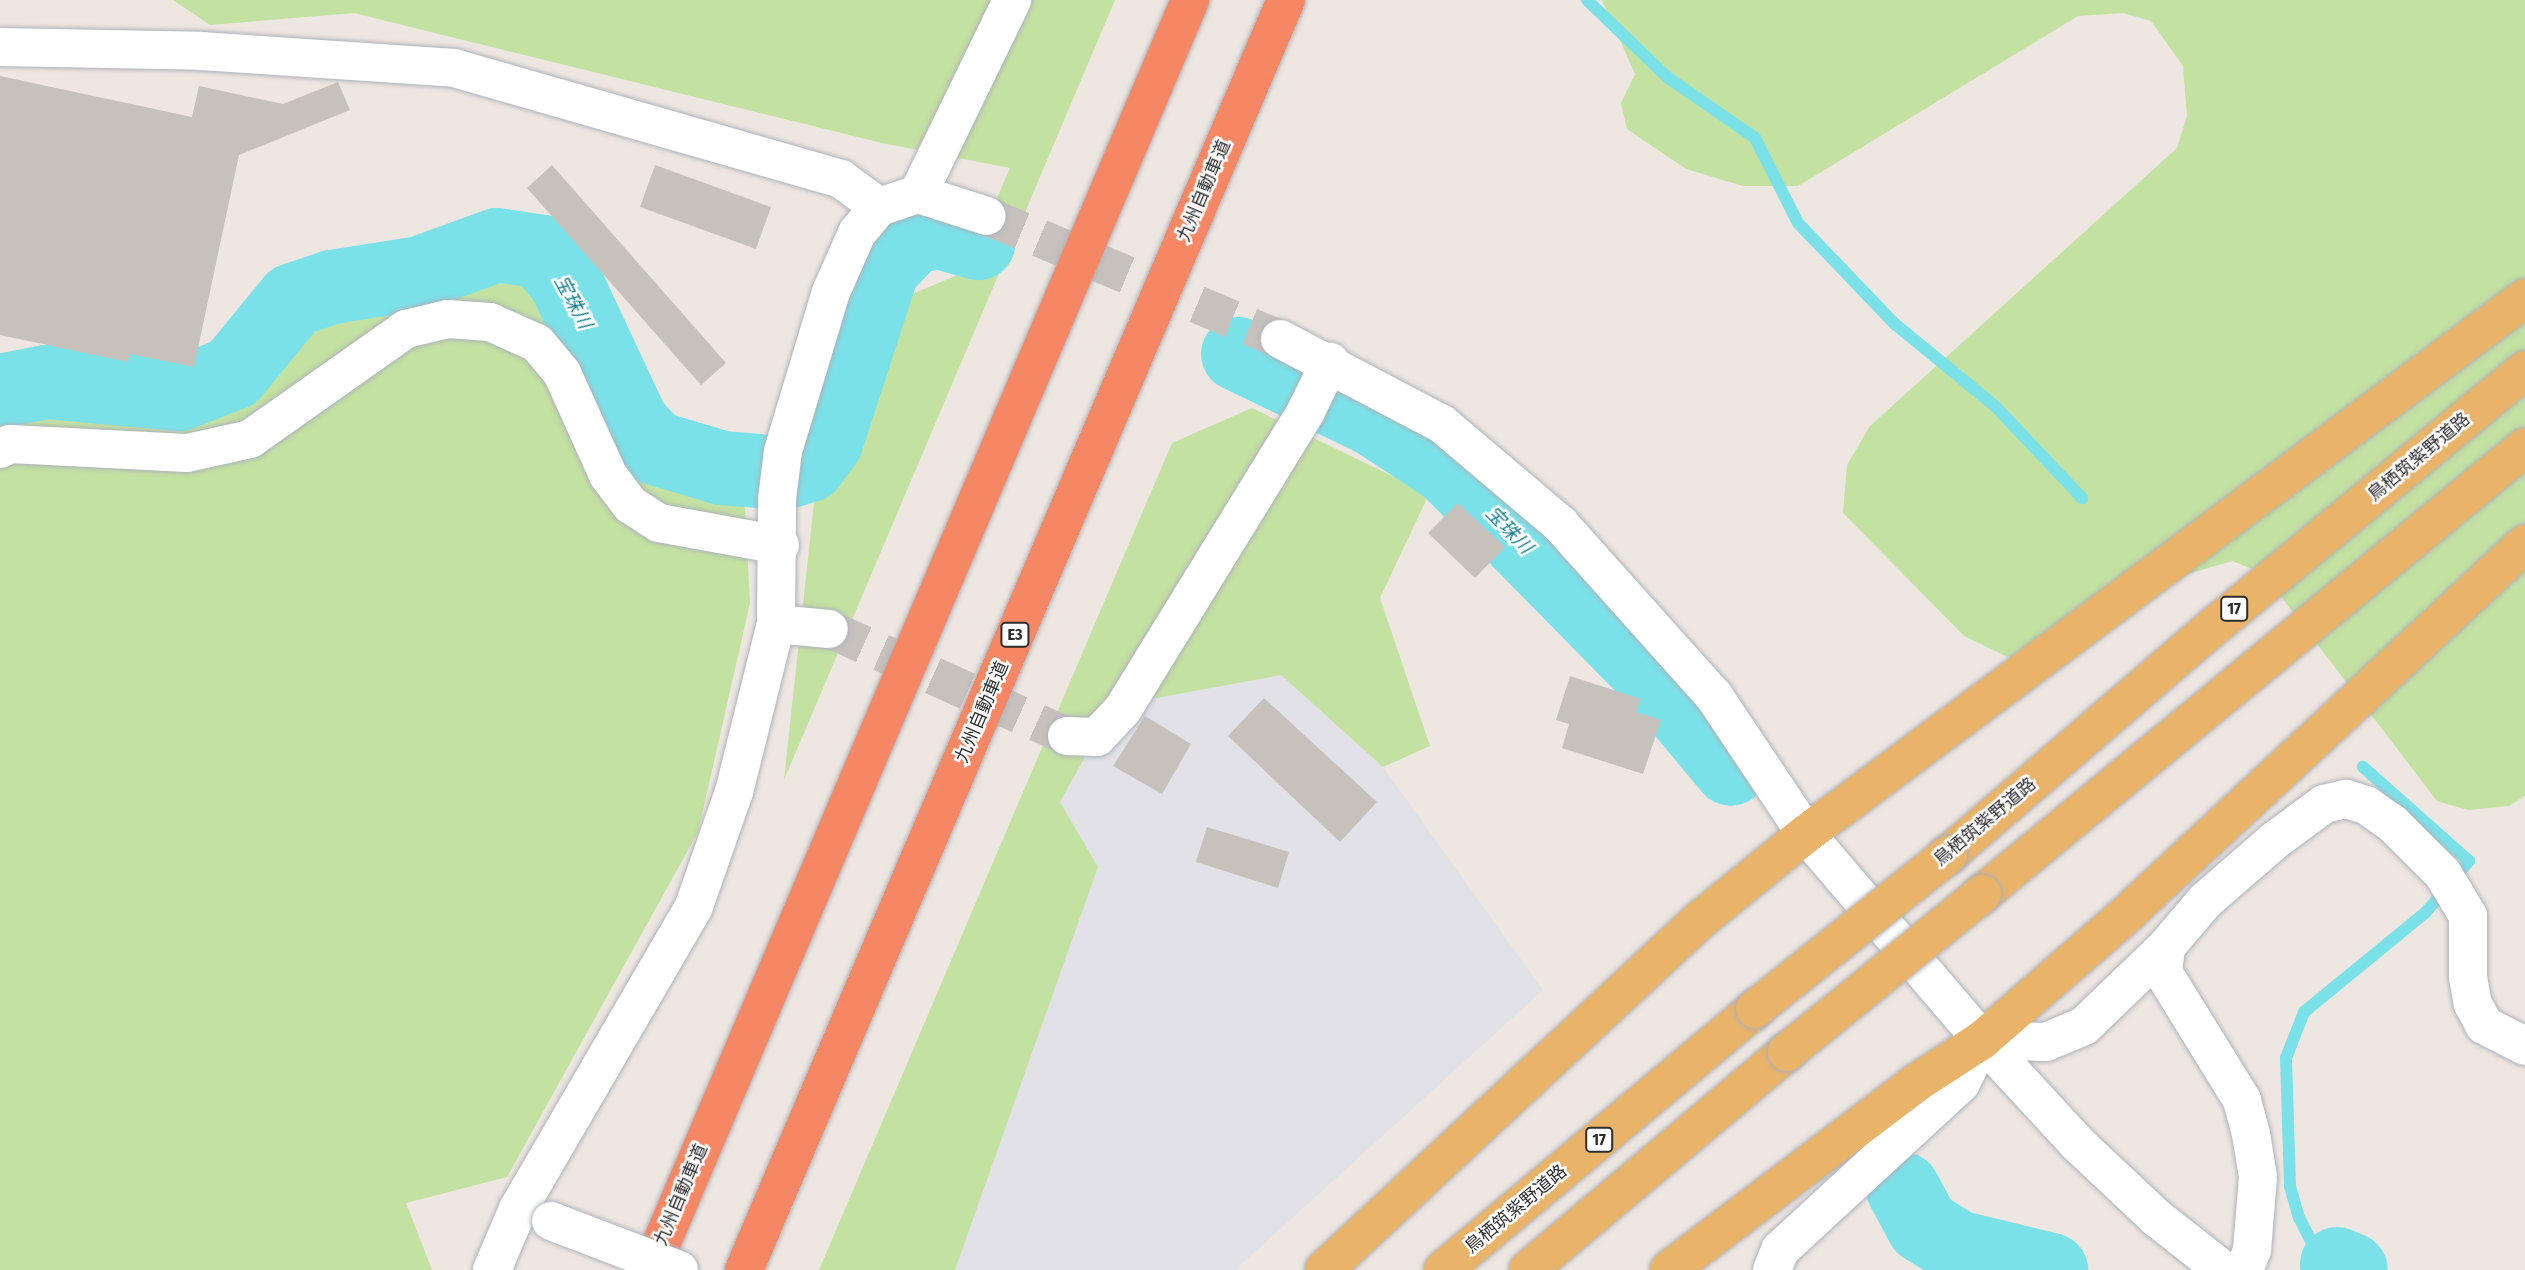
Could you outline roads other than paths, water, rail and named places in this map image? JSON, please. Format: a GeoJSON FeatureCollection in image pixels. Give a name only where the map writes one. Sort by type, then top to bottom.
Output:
{"type":"FeatureCollection","features":[{"type":"Feature","properties":{"kind":"highway","name":"九州自動車道"},"geometry":{"type":"LineString","coordinates":[[650,1270],[1189,0]]}},
{"type":"Feature","properties":{"kind":"highway","name":"九州自動車道"},"geometry":{"type":"LineString","coordinates":[[744,1270],[1286,0]]}},
{"type":"Feature","properties":{"kind":"main road"},"geometry":{"type":"LineString","coordinates":[[1324,1270],[1700,920],[1807,834],[2525,298]]}},
{"type":"Feature","properties":{"kind":"main road","name":"鳥栖筑紫野道路"},"geometry":{"type":"LineString","coordinates":[[1443,1270],[1755,1009],[1948,855],[2218,623],[2525,370]]}},
{"type":"Feature","properties":{"kind":"main road"},"geometry":{"type":"LineString","coordinates":[[1528,1270],[1787,1052],[2525,447]]}},
{"type":"Feature","properties":{"kind":"main road"},"geometry":{"type":"LineString","coordinates":[[1669,1270],[1916,1083],[1982,1040],[2129,912],[2525,544]]}},
{"type":"Feature","properties":{"kind":"street"},"geometry":{"type":"LineString","coordinates":[[918,194],[1012,0]]}},
{"type":"Feature","properties":{"kind":"street"},"geometry":{"type":"LineString","coordinates":[[0,47],[201,51],[454,68],[841,179],[879,207]]}},
{"type":"Feature","properties":{"kind":"street"},"geometry":{"type":"LineString","coordinates":[[492,1270],[534,1215],[695,906],[734,792],[776,624],[780,545],[777,499],[783,451],[831,292],[857,233],[879,207],[918,194],[987,216]]}},
{"type":"Feature","properties":{"kind":"street"},"geometry":{"type":"LineString","coordinates":[[0,449],[10,444],[187,453],[250,439],[406,328],[448,319],[490,322],[537,343],[562,373],[608,475],[631,505],[659,523],[780,545]]}},
{"type":"Feature","properties":{"kind":"street"},"geometry":{"type":"LineString","coordinates":[[1280,339],[1327,368],[1442,424],[1560,524],[1714,696],[1807,834],[1982,1040],[2078,1144],[2158,1219],[2223,1270]]}},
{"type":"Feature","properties":{"kind":"street"},"geometry":{"type":"LineString","coordinates":[[1067,736],[1097,737],[1123,709],[1306,411],[1327,368]]}},
{"type":"Feature","properties":{"kind":"street"},"geometry":{"type":"LineString","coordinates":[[776,624],[829,629]]}},
{"type":"Feature","properties":{"kind":"street"},"geometry":{"type":"LineString","coordinates":[[1982,1040],[2046,1042],[2084,1026],[2166,947],[2205,901],[2324,804],[2346,799],[2366,805],[2392,823],[2450,884],[2468,916],[2473,1004],[2484,1025],[2525,1046]]}},
{"type":"Feature","properties":{"kind":"street"},"geometry":{"type":"LineString","coordinates":[[2166,947],[2163,972],[2171,990],[2205,1036],[2242,1100],[2251,1133],[2257,1188],[2252,1250],[2244,1270]]}},
{"type":"Feature","properties":{"kind":"street"},"geometry":{"type":"LineString","coordinates":[[1772,1270],[1780,1250],[1961,1083],[1982,1040]]}},
{"type":"Feature","properties":{"kind":"street"},"geometry":{"type":"LineString","coordinates":[[534,1215],[679,1270]]}},
{"type":"Feature","properties":{"kind":"waterway"},"geometry":{"type":"LineString","coordinates":[[1587,0],[1667,77],[1755,138],[1798,223],[1895,324],[1995,406],[2082,498]]}},
{"type":"Feature","properties":{"kind":"waterway","name":"宝珠川"},"geometry":{"type":"LineString","coordinates":[[0,391],[46,382],[179,394],[233,373],[293,300],[332,287],[420,273],[497,245],[543,252],[566,282],[633,425],[655,448],[722,468],[783,473],[809,465],[826,442],[883,268],[913,237],[939,232],[978,243]]}},
{"type":"Feature","properties":{"kind":"waterway","name":"宝珠川"},"geometry":{"type":"LineString","coordinates":[[1238,354],[1375,420],[1448,468],[1661,685],[1731,769]]}},
{"type":"Feature","properties":{"kind":"waterway"},"geometry":{"type":"LineString","coordinates":[[2337,1264],[2313,1245],[2299,1218],[2290,1186],[2286,1058],[2304,1012],[2426,912],[2469,861],[2363,767]]}},
{"type":"Feature","properties":{"kind":"waterway","name":"宝珠川"},"geometry":{"type":"LineString","coordinates":[[1903,1189],[1923,1226],[1956,1247],[2051,1270]]}},
{"type":"Feature","properties":{"kind":"waterway","name":"宝珠川"},"geometry":{"type":"LineString","coordinates":[[2337,1264],[2351,1270]]}},
{"type":"Feature","properties":{"kind":"tunnel"},"geometry":{"type":"LineString","coordinates":[[987,216],[1280,339]]}},
{"type":"Feature","properties":{"kind":"tunnel"},"geometry":{"type":"LineString","coordinates":[[829,629],[1067,736]]}}]}
